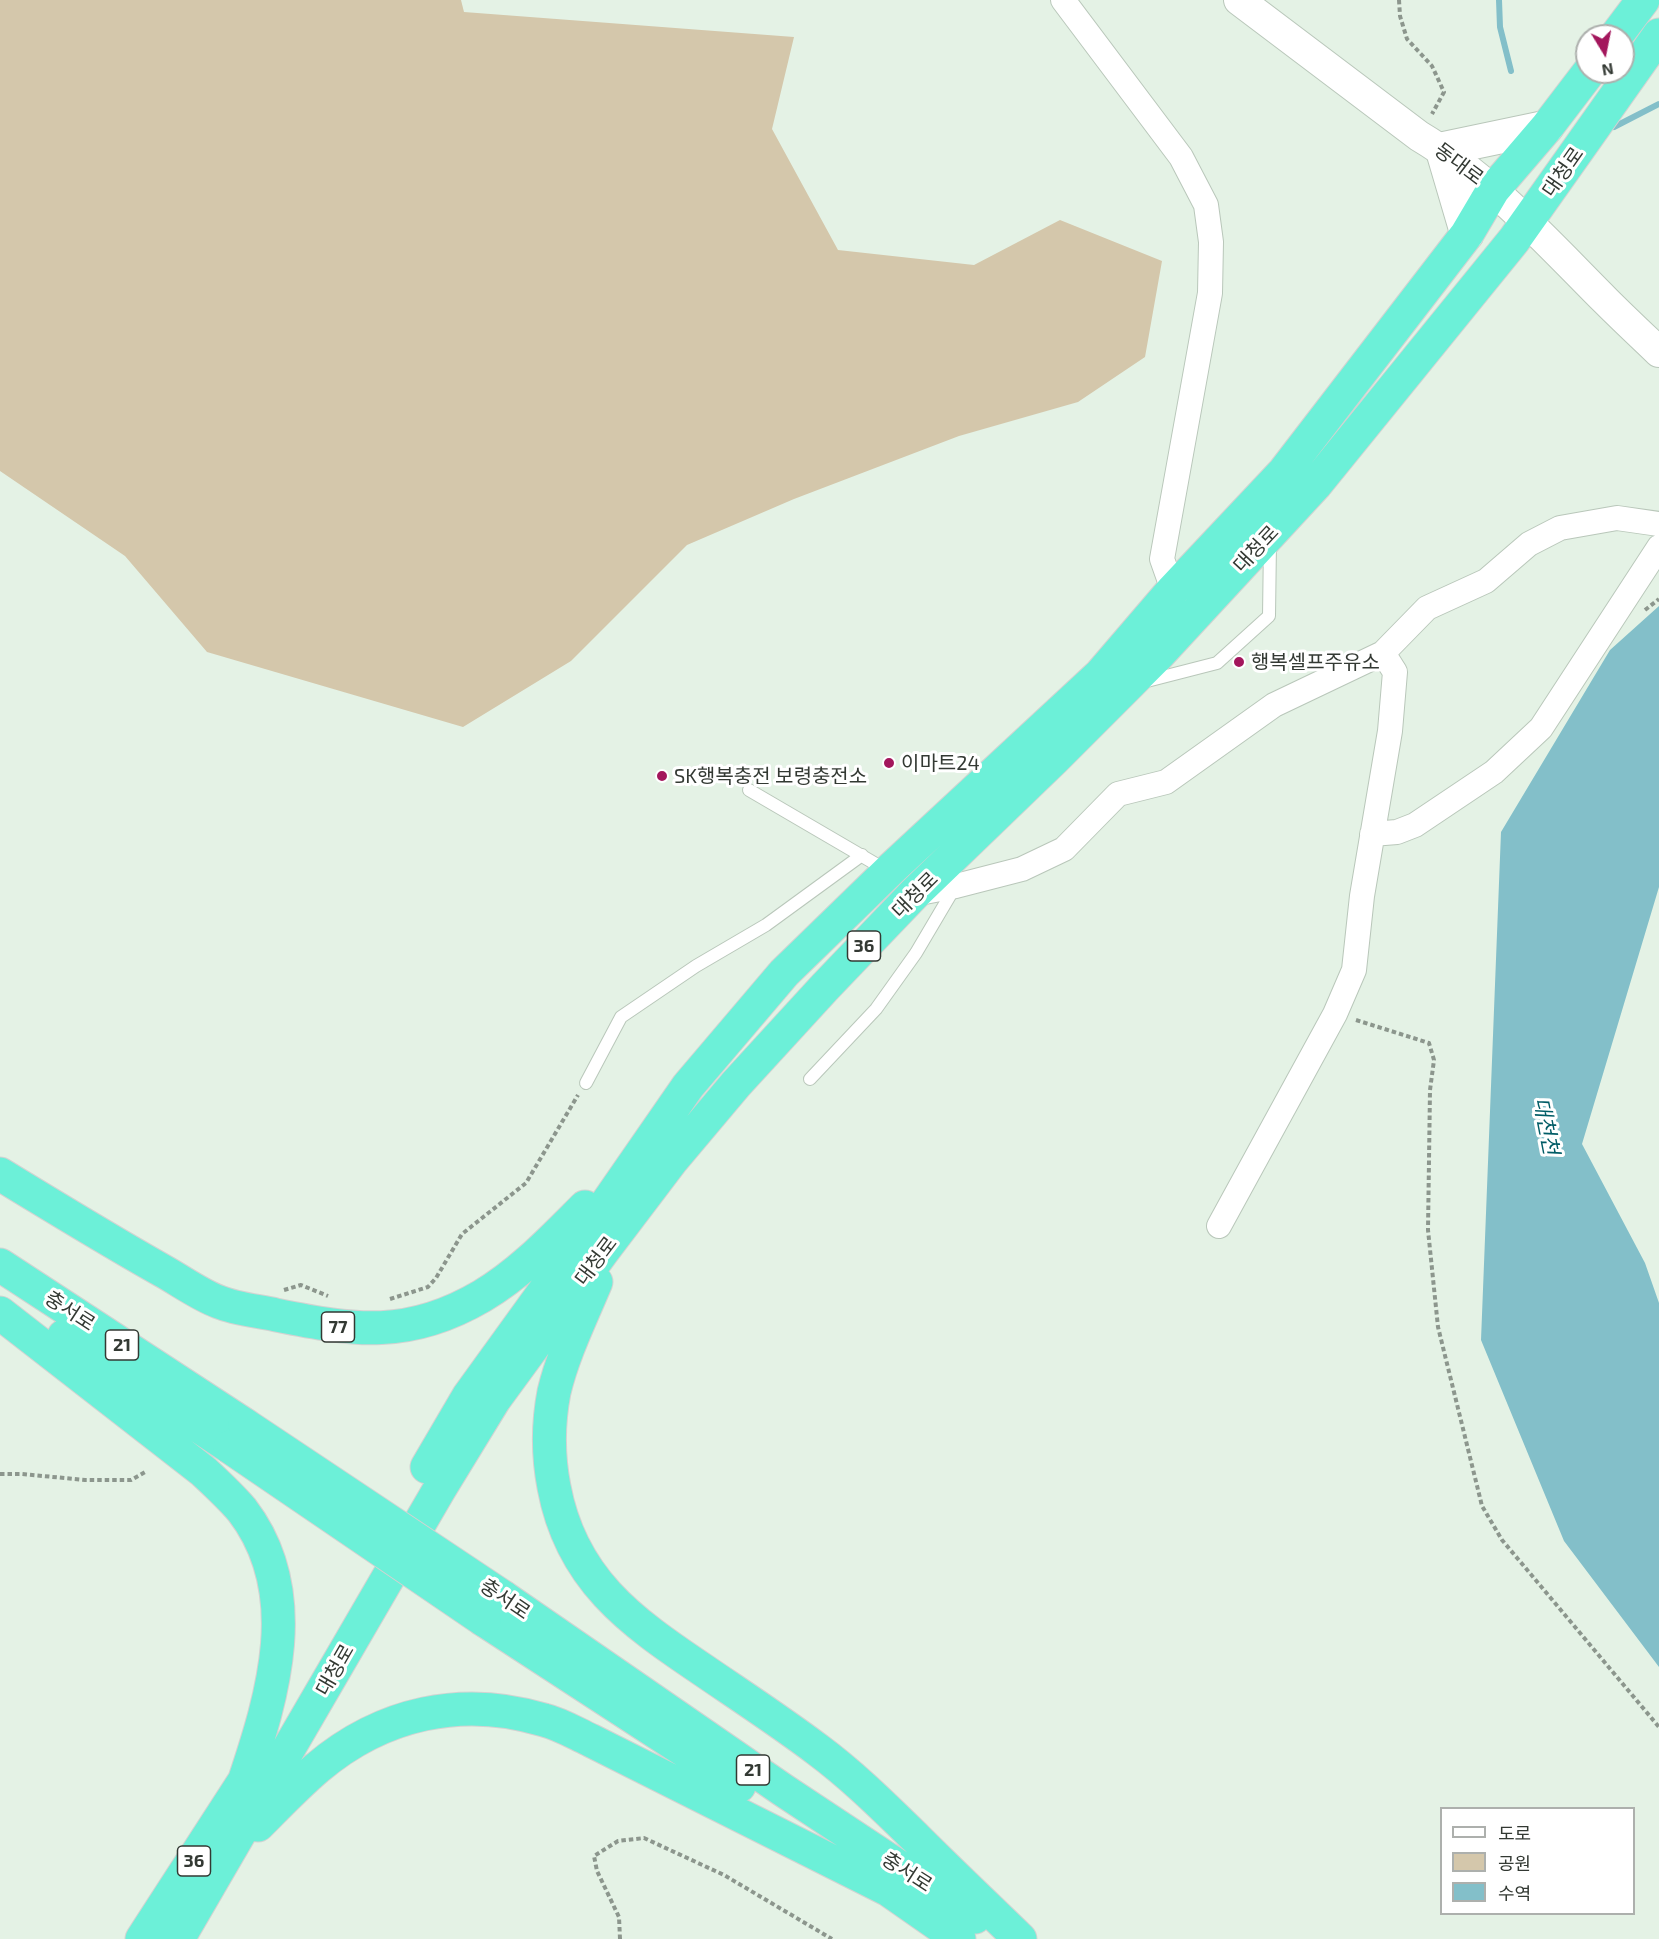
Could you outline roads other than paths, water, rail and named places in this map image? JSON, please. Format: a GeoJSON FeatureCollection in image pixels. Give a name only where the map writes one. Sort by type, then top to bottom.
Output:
{"type":"FeatureCollection","features":[{"type":"Feature","properties":{"kind":"highway"},"geometry":{"type":"LineString","coordinates":[[1625,24],[1643,0]]}},
{"type":"Feature","properties":{"kind":"highway","name":"대청로"},"geometry":{"type":"LineString","coordinates":[[142,1939],[244,1782],[468,1397],[573,1252],[688,1086],[784,973],[893,878],[1127,686],[1270,534],[1316,484],[1418,361],[1528,220],[1659,35]]}},
{"type":"Feature","properties":{"kind":"highway","name":"대청로"},"geometry":{"type":"LineString","coordinates":[[178,1939],[439,1490],[494,1400],[616,1234],[672,1161],[736,1084],[825,987],[893,878],[1101,674],[1173,590],[1284,471],[1467,234],[1493,190],[1547,127],[1579,84]]}},
{"type":"Feature","properties":{"kind":"highway","name":"77"},"geometry":{"type":"LineString","coordinates":[[0,1174],[125,1250],[219,1303],[323,1325],[373,1329],[397,1328],[442,1314],[482,1296],[500,1284],[551,1241],[648,1144]]}},
{"type":"Feature","properties":{"kind":"highway"},"geometry":{"type":"LineString","coordinates":[[616,1234],[564,1359],[554,1394],[550,1423],[549,1452],[557,1506],[566,1533],[578,1557],[592,1578],[629,1618],[818,1750],[861,1785],[1020,1939]]}},
{"type":"Feature","properties":{"kind":"highway","name":"충서로"},"geometry":{"type":"LineString","coordinates":[[0,1265],[237,1436]]}},
{"type":"Feature","properties":{"kind":"highway","name":"충서로"},"geometry":{"type":"LineString","coordinates":[[0,1294],[237,1436]]}},
{"type":"Feature","properties":{"kind":"highway"},"geometry":{"type":"LineString","coordinates":[[0,1313],[203,1471],[227,1492],[255,1530],[264,1550],[276,1596],[278,1645],[270,1698],[244,1782]]}},
{"type":"Feature","properties":{"kind":"highway","name":"21"},"geometry":{"type":"LineString","coordinates":[[237,1436],[494,1608]]}},
{"type":"Feature","properties":{"kind":"highway","name":"충서로"},"geometry":{"type":"LineString","coordinates":[[494,1608],[760,1801],[959,1939]]}},
{"type":"Feature","properties":{"kind":"highway","name":"충서로"},"geometry":{"type":"LineString","coordinates":[[494,1608],[783,1790],[951,1900],[1006,1939]]}},
{"type":"Feature","properties":{"kind":"highway"},"geometry":{"type":"LineString","coordinates":[[227,1856],[319,1767],[372,1732],[400,1720],[425,1713],[480,1708],[546,1720],[889,1890]]}},
{"type":"Feature","properties":{"kind":"main road"},"geometry":{"type":"LineString","coordinates":[[1467,234],[1430,143],[1547,127]]}},
{"type":"Feature","properties":{"kind":"street"},"geometry":{"type":"LineString","coordinates":[[1063,0],[1181,157],[1206,205],[1211,242],[1210,293],[1162,559],[1173,590]]}},
{"type":"Feature","properties":{"kind":"street","name":"동대로"},"geometry":{"type":"LineString","coordinates":[[1239,0],[1493,190],[1528,220],[1659,352]]}},
{"type":"Feature","properties":{"kind":"street"},"geometry":{"type":"LineString","coordinates":[[893,878],[956,886],[1022,869],[1064,849],[1118,794],[1166,782],[1274,705],[1383,653],[1427,608],[1486,580],[1529,544],[1560,528],[1617,518],[1659,524]]}},
{"type":"Feature","properties":{"kind":"street"},"geometry":{"type":"LineString","coordinates":[[1372,834],[1397,832],[1415,825],[1494,772],[1541,728],[1659,547]]}},
{"type":"Feature","properties":{"kind":"street"},"geometry":{"type":"LineString","coordinates":[[1219,1226],[1335,1014],[1354,970],[1362,896],[1390,730],[1395,672],[1383,653]]}},
{"type":"Feature","properties":{"kind":"lane"},"geometry":{"type":"LineString","coordinates":[[1127,686],[1218,663],[1269,616],[1270,534]]}},
{"type":"Feature","properties":{"kind":"lane"},"geometry":{"type":"LineString","coordinates":[[749,790],[893,878]]}},
{"type":"Feature","properties":{"kind":"lane"},"geometry":{"type":"LineString","coordinates":[[586,1083],[621,1017],[696,966],[766,925],[893,878]]}},
{"type":"Feature","properties":{"kind":"lane"},"geometry":{"type":"LineString","coordinates":[[810,1079],[876,1009],[916,953],[956,886]]}},
{"type":"Feature","properties":{"kind":"water","name":"대천천"},"geometry":{"type":"Polygon","coordinates":[[[1659,606],[1659,887],[1582,1144],[1645,1263],[1659,1303],[1659,1667],[1564,1541],[1481,1340],[1501,832],[1610,650],[1659,606]]]}},
{"type":"Feature","properties":{"kind":"waterway"},"geometry":{"type":"LineString","coordinates":[[1499,0],[1500,27],[1511,71]]}},
{"type":"Feature","properties":{"kind":"waterway"},"geometry":{"type":"LineString","coordinates":[[1614,127],[1659,104]]}},
{"type":"Feature","properties":{"kind":"place","name":"행복셀프주유소"},"geometry":{"type":"Point","coordinates":[1239,662]}},
{"type":"Feature","properties":{"kind":"place","name":"이마트24"},"geometry":{"type":"Point","coordinates":[889,763]}},
{"type":"Feature","properties":{"kind":"place","name":"SK행복충전 보령충전소"},"geometry":{"type":"Point","coordinates":[662,776]}}]}
